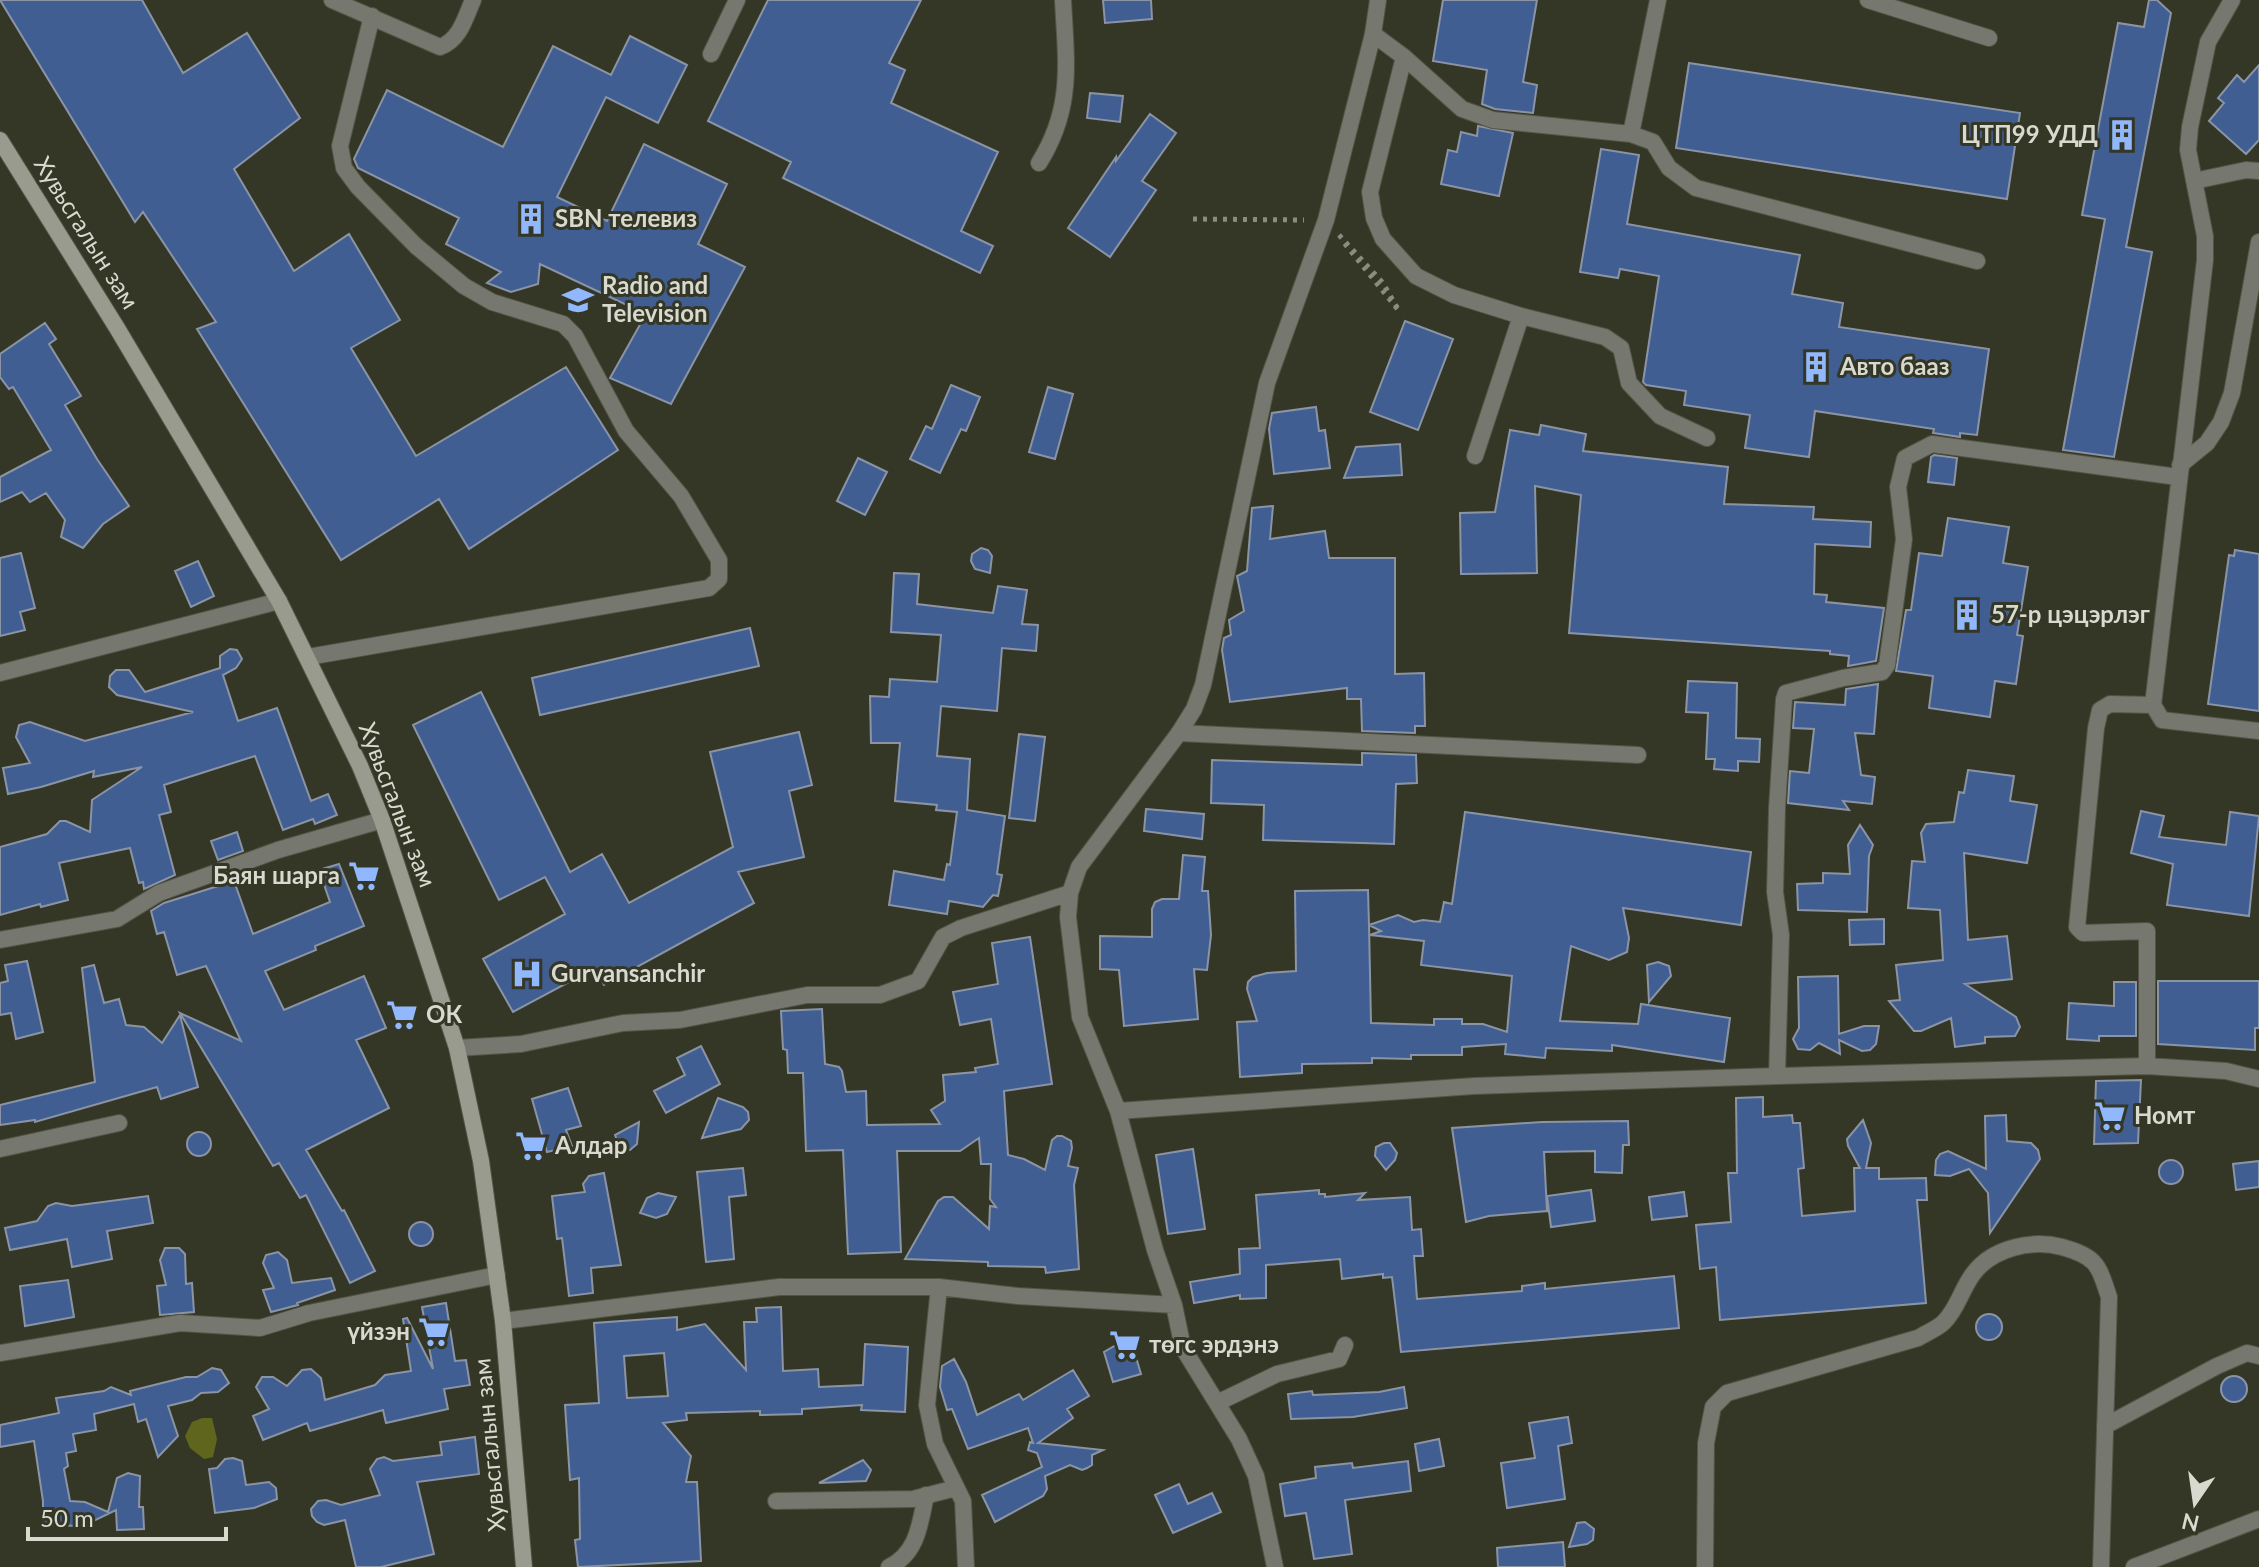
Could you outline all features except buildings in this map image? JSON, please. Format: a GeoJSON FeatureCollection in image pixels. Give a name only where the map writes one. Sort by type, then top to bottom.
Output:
{"type":"FeatureCollection","features":[{"type":"Feature","properties":{"kind":"main road","name":"Хувьсгалын зам"},"geometry":{"type":"LineString","coordinates":[[0,140],[117,328],[279,601],[360,766],[382,820],[457,1048],[481,1161],[503,1321],[524,1567]]}},
{"type":"Feature","properties":{"kind":"street"},"geometry":{"type":"LineString","coordinates":[[332,0],[440,47],[456,37],[473,0]]}},
{"type":"Feature","properties":{"kind":"street"},"geometry":{"type":"LineString","coordinates":[[711,54],[737,0]]}},
{"type":"Feature","properties":{"kind":"street"},"geometry":{"type":"LineString","coordinates":[[1039,163],[1059,121],[1067,85],[1063,0]]}},
{"type":"Feature","properties":{"kind":"street"},"geometry":{"type":"LineString","coordinates":[[1275,1567],[1256,1476],[1239,1439],[1183,1348],[1174,1305],[1155,1250],[1118,1111],[1080,1017],[1068,917],[1070,893],[1079,867],[1179,733],[1194,709],[1203,685],[1267,383],[1326,220],[1373,34],[1378,0]]}},
{"type":"Feature","properties":{"kind":"street"},"geometry":{"type":"LineString","coordinates":[[1631,134],[1658,0]]}},
{"type":"Feature","properties":{"kind":"street"},"geometry":{"type":"LineString","coordinates":[[1868,0],[1989,38]]}},
{"type":"Feature","properties":{"kind":"street"},"geometry":{"type":"LineString","coordinates":[[2232,0],[2208,42],[2190,127],[2188,150],[2205,236],[2205,260],[2153,705],[2162,720],[2259,731]]}},
{"type":"Feature","properties":{"kind":"street"},"geometry":{"type":"LineString","coordinates":[[308,657],[709,588],[719,579],[719,560],[712,548],[681,496],[626,431],[575,336],[563,324],[492,302],[464,286],[416,246],[358,187],[344,168],[340,146],[372,16]]}},
{"type":"Feature","properties":{"kind":"street"},"geometry":{"type":"LineString","coordinates":[[1373,34],[1462,109],[1493,120],[1631,134],[1653,142],[1669,168],[1696,188],[1977,261]]}},
{"type":"Feature","properties":{"kind":"street"},"geometry":{"type":"LineString","coordinates":[[1404,57],[1370,192],[1374,218],[1383,239],[1416,276],[1454,295],[1605,337],[1621,348],[1629,383],[1660,416],[1707,438]]}},
{"type":"Feature","properties":{"kind":"street"},"geometry":{"type":"LineString","coordinates":[[2194,181],[2246,170],[2259,171]]}},
{"type":"Feature","properties":{"kind":"street"},"geometry":{"type":"LineString","coordinates":[[2179,471],[2207,443],[2221,422],[2232,393],[2259,242]]}},
{"type":"Feature","properties":{"kind":"street"},"geometry":{"type":"LineString","coordinates":[[1475,456],[1521,316]]}},
{"type":"Feature","properties":{"kind":"street"},"geometry":{"type":"LineString","coordinates":[[1777,1076],[1781,935],[1775,892],[1784,699],[1786,693],[1882,672],[1887,665],[1904,539],[1898,487],[1905,458],[1932,444],[2179,471]]}},
{"type":"Feature","properties":{"kind":"street"},"geometry":{"type":"LineString","coordinates":[[0,673],[279,601]]}},
{"type":"Feature","properties":{"kind":"street"},"geometry":{"type":"LineString","coordinates":[[2147,1066],[2147,931],[2083,933],[2077,927],[2100,710],[2110,704],[2153,705]]}},
{"type":"Feature","properties":{"kind":"street"},"geometry":{"type":"LineString","coordinates":[[1179,733],[1638,755]]}},
{"type":"Feature","properties":{"kind":"street"},"geometry":{"type":"LineString","coordinates":[[0,940],[117,919],[159,893],[278,850],[382,820]]}},
{"type":"Feature","properties":{"kind":"street"},"geometry":{"type":"LineString","coordinates":[[457,1048],[521,1044],[623,1023],[680,1020],[807,995],[880,995],[918,981],[943,937],[961,928],[1070,893]]}},
{"type":"Feature","properties":{"kind":"street"},"geometry":{"type":"LineString","coordinates":[[1118,1111],[1474,1086],[1777,1076],[2147,1066],[2226,1071],[2259,1079]]}},
{"type":"Feature","properties":{"kind":"street"},"geometry":{"type":"LineString","coordinates":[[0,1149],[119,1123]]}},
{"type":"Feature","properties":{"kind":"street"},"geometry":{"type":"LineString","coordinates":[[1705,1567],[1706,1443],[1713,1407],[1727,1393],[1918,1338],[1942,1324],[1958,1305],[1973,1274],[1995,1254],[2022,1246],[2049,1244],[2082,1253],[2099,1267],[2109,1297],[2101,1567]]}},
{"type":"Feature","properties":{"kind":"street"},"geometry":{"type":"LineString","coordinates":[[0,1353],[180,1323],[260,1328],[309,1313],[497,1275]]}},
{"type":"Feature","properties":{"kind":"street"},"geometry":{"type":"LineString","coordinates":[[503,1321],[779,1287],[939,1287],[1018,1296],[1174,1305]]}},
{"type":"Feature","properties":{"kind":"street"},"geometry":{"type":"LineString","coordinates":[[939,1287],[927,1405],[935,1444],[963,1501],[966,1567]]}},
{"type":"Feature","properties":{"kind":"street"},"geometry":{"type":"LineString","coordinates":[[1217,1403],[1277,1374],[1339,1359],[1345,1345]]}},
{"type":"Feature","properties":{"kind":"street"},"geometry":{"type":"LineString","coordinates":[[2105,1426],[2217,1366],[2247,1353],[2259,1356]]}},
{"type":"Feature","properties":{"kind":"street"},"geometry":{"type":"LineString","coordinates":[[776,1501],[913,1499],[956,1488]]}},
{"type":"Feature","properties":{"kind":"street"},"geometry":{"type":"LineString","coordinates":[[889,1567],[901,1561],[915,1543],[926,1495]]}},
{"type":"Feature","properties":{"kind":"street"},"geometry":{"type":"LineString","coordinates":[[2134,1567],[2259,1519]]}},
{"type":"Feature","properties":{"kind":"green space"},"geometry":{"type":"Polygon","coordinates":[[[212,1418],[217,1439],[213,1457],[204,1459],[190,1448],[185,1436],[192,1422],[212,1418]]]}},
{"type":"Feature","properties":{"kind":"place","name":"ЦТП99 УДД"},"geometry":{"type":"Point","coordinates":[2122,135]}},
{"type":"Feature","properties":{"kind":"place","name":"SBN телевиз"},"geometry":{"type":"Point","coordinates":[531,219]}},
{"type":"Feature","properties":{"kind":"place","name":"Radio and Television"},"geometry":{"type":"Point","coordinates":[578,300]}},
{"type":"Feature","properties":{"kind":"place","name":"Авто бааз"},"geometry":{"type":"Point","coordinates":[1816,367]}},
{"type":"Feature","properties":{"kind":"place","name":"57-р цэцэрлэг"},"geometry":{"type":"Point","coordinates":[1967,615]}},
{"type":"Feature","properties":{"kind":"place","name":"Баян шарга"},"geometry":{"type":"Point","coordinates":[364,876]}},
{"type":"Feature","properties":{"kind":"place","name":"Gurvansanchir"},"geometry":{"type":"Point","coordinates":[527,974]}},
{"type":"Feature","properties":{"kind":"place","name":"ОК"},"geometry":{"type":"Point","coordinates":[402,1015]}},
{"type":"Feature","properties":{"kind":"place","name":"Номт"},"geometry":{"type":"Point","coordinates":[2110,1116]}},
{"type":"Feature","properties":{"kind":"place","name":"Алдар"},"geometry":{"type":"Point","coordinates":[531,1146]}},
{"type":"Feature","properties":{"kind":"place","name":"үйзэн"},"geometry":{"type":"Point","coordinates":[434,1332]}},
{"type":"Feature","properties":{"kind":"place","name":"төгс эрдэнэ"},"geometry":{"type":"Point","coordinates":[1125,1345]}}]}
